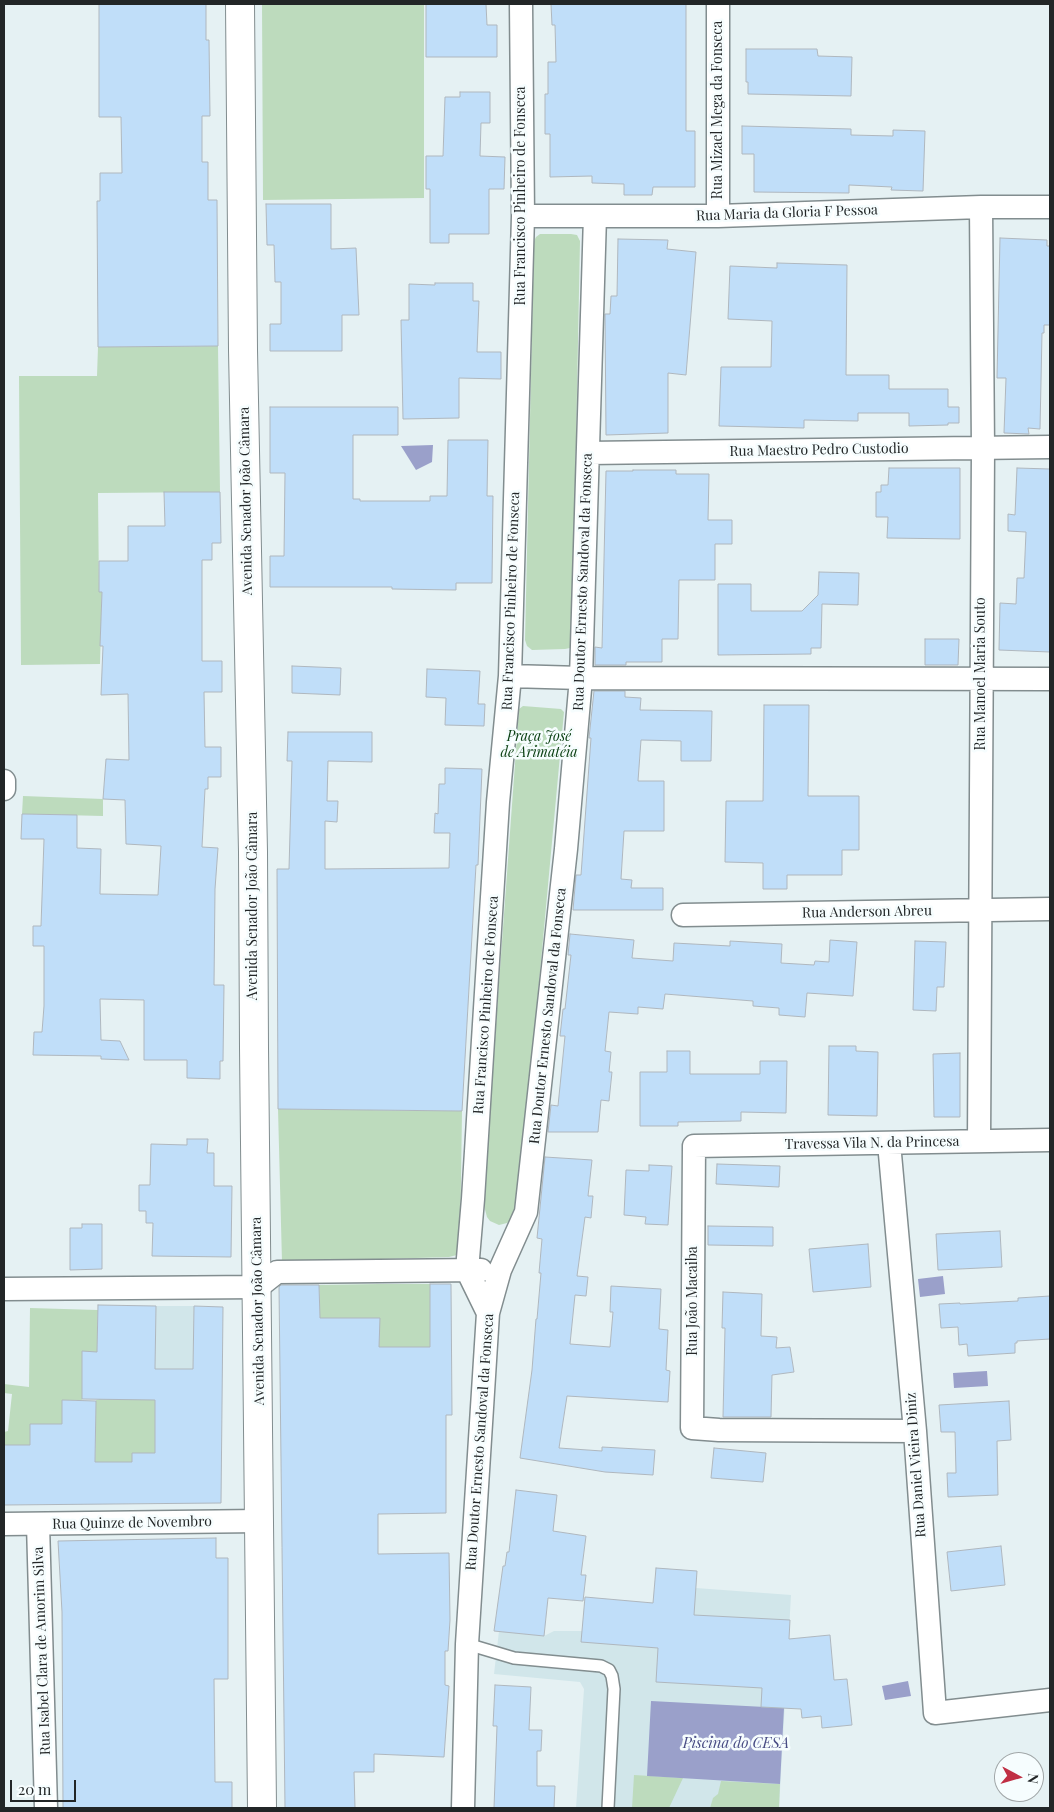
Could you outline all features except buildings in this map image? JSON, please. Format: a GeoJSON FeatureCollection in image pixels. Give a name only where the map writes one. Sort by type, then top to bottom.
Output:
{"type":"FeatureCollection","features":[{"type":"Feature","properties":{"kind":"main road","name":"Avenida Senador João Câmara"},"geometry":{"type":"LineString","coordinates":[[240,4],[243,360],[253,852],[262,1808]]}},
{"type":"Feature","properties":{"kind":"street","name":"Rua Francisco Pinheiro de Fonseca"},"geometry":{"type":"LineString","coordinates":[[467,1270],[474,1199],[498,802],[510,676],[523,216],[521,4]]}},
{"type":"Feature","properties":{"kind":"street","name":"Rua Mizael Mega da Fonseca"},"geometry":{"type":"LineString","coordinates":[[718,4],[718,216]]}},
{"type":"Feature","properties":{"kind":"street","name":"Rua Maria da Gloria F Pessoa"},"geometry":{"type":"LineString","coordinates":[[523,216],[718,216],[981,207],[1050,207]]}},
{"type":"Feature","properties":{"kind":"street","name":"Rua Manoel Maria Souto"},"geometry":{"type":"LineString","coordinates":[[979,1141],[982,449],[981,207]]}},
{"type":"Feature","properties":{"kind":"street","name":"Rua Doutor Ernesto Sandoval da Fonseca"},"geometry":{"type":"LineString","coordinates":[[462,1808],[467,1644],[488,1313],[500,1270],[526,1212],[565,859],[581,678],[596,216]]}},
{"type":"Feature","properties":{"kind":"street","name":"Rua Maestro Pedro Custodio"},"geometry":{"type":"LineString","coordinates":[[588,452],[1050,447]]}},
{"type":"Feature","properties":{"kind":"street"},"geometry":{"type":"LineString","coordinates":[[510,676],[581,678],[1050,679]]}},
{"type":"Feature","properties":{"kind":"street"},"geometry":{"type":"LineString","coordinates":[[4,780],[4,789]]}},
{"type":"Feature","properties":{"kind":"street","name":"Rua Anderson Abreu"},"geometry":{"type":"LineString","coordinates":[[683,915],[1050,909]]}},
{"type":"Feature","properties":{"kind":"street","name":"Travessa Vila N. da Princesa"},"geometry":{"type":"LineString","coordinates":[[694,1146],[1050,1140]]}},
{"type":"Feature","properties":{"kind":"street","name":"Rua Daniel Vieira Diniz"},"geometry":{"type":"LineString","coordinates":[[889,1143],[915,1431],[936,1713],[1050,1700]]}},
{"type":"Feature","properties":{"kind":"street","name":"Rua João Macaiba"},"geometry":{"type":"LineString","coordinates":[[694,1146],[692,1428],[719,1430],[915,1431]]}},
{"type":"Feature","properties":{"kind":"street"},"geometry":{"type":"LineString","coordinates":[[467,1270],[488,1313]]}},
{"type":"Feature","properties":{"kind":"street"},"geometry":{"type":"LineString","coordinates":[[4,1289],[258,1287],[278,1272],[500,1270]]}},
{"type":"Feature","properties":{"kind":"street","name":"Rua Quinze de Novembro"},"geometry":{"type":"LineString","coordinates":[[4,1524],[260,1521]]}},
{"type":"Feature","properties":{"kind":"street","name":"Rua Isabel Clara de Amorim Silva"},"geometry":{"type":"LineString","coordinates":[[38,1524],[46,1808]]}},
{"type":"Feature","properties":{"kind":"lane"},"geometry":{"type":"LineString","coordinates":[[467,1644],[514,1658],[602,1666],[609,1670],[614,1689],[608,1808]]}},
{"type":"Feature","properties":{"kind":"shaded area"},"geometry":{"type":"Polygon","coordinates":[[[156,1306],[194,1306],[193,1369],[155,1369],[156,1306]]]}},
{"type":"Feature","properties":{"kind":"shaded area"},"geometry":{"type":"Polygon","coordinates":[[[656,1568],[697,1571],[696,1588],[791,1595],[779,1808],[576,1808],[584,1689],[580,1682],[494,1674],[499,1631],[544,1636],[554,1631],[582,1631],[585,1597],[653,1603],[656,1568]]]}},
{"type":"Feature","properties":{"kind":"green space"},"geometry":{"type":"Polygon","coordinates":[[[262,4],[424,4],[424,198],[263,200],[262,4]]]}},
{"type":"Feature","properties":{"kind":"green space"},"geometry":{"type":"Polygon","coordinates":[[[540,234],[577,235],[580,241],[572,642],[570,648],[565,649],[532,650],[527,646],[525,640],[534,241],[540,234]]]}},
{"type":"Feature","properties":{"kind":"green space"},"geometry":{"type":"Polygon","coordinates":[[[218,346],[220,492],[98,493],[99,592],[102,592],[100,664],[21,665],[19,376],[97,376],[98,347],[218,346]]]}},
{"type":"Feature","properties":{"kind":"green space","name":"Praça José de Arimatéia"},"geometry":{"type":"Polygon","coordinates":[[[523,706],[561,709],[564,712],[519,1199],[516,1215],[507,1223],[499,1225],[490,1221],[487,1217],[483,1202],[519,709],[523,706]]]}},
{"type":"Feature","properties":{"kind":"green space"},"geometry":{"type":"Polygon","coordinates":[[[23,796],[103,799],[103,816],[22,814],[23,796]]]}},
{"type":"Feature","properties":{"kind":"green space"},"geometry":{"type":"Polygon","coordinates":[[[278,1109],[462,1111],[460,1250],[457,1255],[449,1257],[282,1262],[278,1109]]]}},
{"type":"Feature","properties":{"kind":"green space"},"geometry":{"type":"Polygon","coordinates":[[[430,1284],[430,1317],[451,1347],[379,1347],[379,1319],[320,1320],[319,1285],[430,1284]]]}},
{"type":"Feature","properties":{"kind":"green space"},"geometry":{"type":"Polygon","coordinates":[[[30,1308],[98,1310],[97,1352],[83,1352],[82,1400],[62,1400],[62,1424],[30,1424],[30,1445],[4,1445],[4,1432],[8,1431],[12,1394],[4,1393],[4,1384],[29,1387],[30,1308]]]}},
{"type":"Feature","properties":{"kind":"green space"},"geometry":{"type":"Polygon","coordinates":[[[134,1345],[155,1346],[155,1453],[132,1453],[132,1462],[111,1462],[95,1465],[96,1400],[99,1399],[134,1345]]]}},
{"type":"Feature","properties":{"kind":"green space"},"geometry":{"type":"Polygon","coordinates":[[[634,1775],[683,1778],[669,1808],[632,1808],[634,1775]]]}},
{"type":"Feature","properties":{"kind":"green space"},"geometry":{"type":"Polygon","coordinates":[[[721,1781],[780,1784],[779,1808],[710,1808],[713,1798],[718,1794],[721,1781]]]}},
{"type":"Feature","properties":{"kind":"water"},"geometry":{"type":"Polygon","coordinates":[[[433,445],[432,462],[416,470],[401,446],[433,445]]]}},
{"type":"Feature","properties":{"kind":"water"},"geometry":{"type":"Polygon","coordinates":[[[943,1276],[945,1294],[920,1297],[918,1279],[943,1276]]]}},
{"type":"Feature","properties":{"kind":"water"},"geometry":{"type":"Polygon","coordinates":[[[987,1371],[988,1386],[954,1388],[953,1373],[987,1371]]]}},
{"type":"Feature","properties":{"kind":"water"},"geometry":{"type":"Polygon","coordinates":[[[908,1681],[911,1696],[885,1700],[882,1686],[908,1681]]]}},
{"type":"Feature","properties":{"kind":"water","name":"Piscina do CESA"},"geometry":{"type":"Polygon","coordinates":[[[651,1701],[784,1708],[780,1784],[647,1776],[651,1701]]]}}]}
